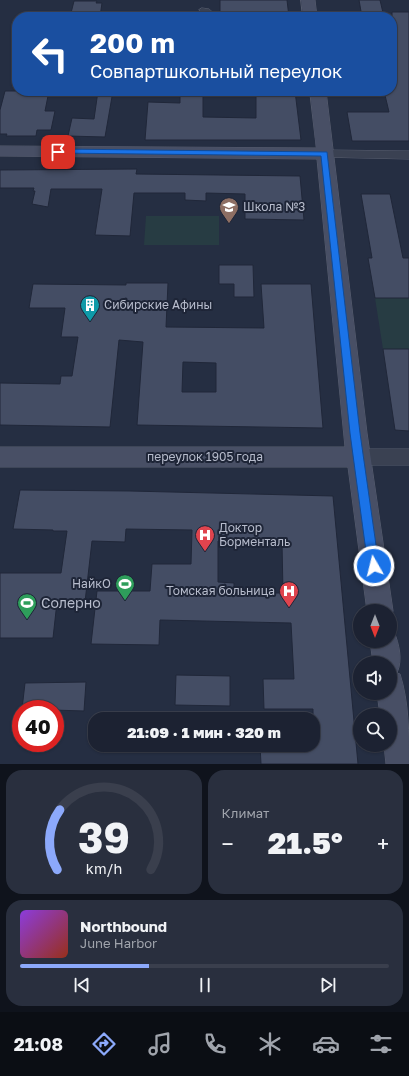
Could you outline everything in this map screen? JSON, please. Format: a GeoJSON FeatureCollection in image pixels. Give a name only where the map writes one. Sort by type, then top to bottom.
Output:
{"type":"FeatureCollection","features":[{"type":"Feature","properties":{"kind":"street"},"geometry":{"type":"LineString","coordinates":[[308,0],[309,12]]}},
{"type":"Feature","properties":{"kind":"street"},"geometry":{"type":"LineString","coordinates":[[318,96],[358,457],[379,604]]}},
{"type":"Feature","properties":{"kind":"street"},"geometry":{"type":"LineString","coordinates":[[0,151],[409,155]]}},
{"type":"Feature","properties":{"kind":"street","name":"переулок 1905 года"},"geometry":{"type":"LineString","coordinates":[[0,457],[409,457]]}},
{"type":"Feature","properties":{"kind":"street"},"geometry":{"type":"LineString","coordinates":[[393,700],[404,763]]}},
{"type":"Feature","properties":{"kind":"lane"},"geometry":{"type":"LineString","coordinates":[[202,10],[207,10],[209,12]]}},
{"type":"Feature","properties":{"kind":"shaded area"},"geometry":{"type":"Polygon","coordinates":[[[146,216],[219,216],[219,245],[144,245],[146,216]]]}},
{"type":"Feature","properties":{"kind":"shaded area"},"geometry":{"type":"Polygon","coordinates":[[[375,298],[409,298],[409,349],[383,349],[375,298]]]}},
{"type":"Feature","properties":{"kind":"building"},"geometry":{"type":"Polygon","coordinates":[[[220,0],[287,0],[288,12],[220,12],[220,0]]]}},
{"type":"Feature","properties":{"kind":"building"},"geometry":{"type":"Polygon","coordinates":[[[359,0],[380,0],[383,12],[361,12],[359,0]]]}},
{"type":"Feature","properties":{"kind":"building"},"geometry":{"type":"Polygon","coordinates":[[[74,1],[97,1],[96,3],[102,3],[101,12],[71,12],[74,1]]]}},
{"type":"Feature","properties":{"kind":"building"},"geometry":{"type":"Polygon","coordinates":[[[397,12],[409,12],[409,141],[352,141],[347,112],[389,112],[385,96],[397,96],[397,12]]]}},
{"type":"Feature","properties":{"kind":"building"},"geometry":{"type":"Polygon","coordinates":[[[5,91],[12,91],[12,96],[48,96],[45,111],[55,111],[51,130],[37,130],[36,136],[6,136],[7,134],[0,134],[0,110],[5,91]]]}},
{"type":"Feature","properties":{"kind":"building"},"geometry":{"type":"Polygon","coordinates":[[[97,96],[112,96],[105,137],[68,136],[72,118],[94,119],[97,96]]]}},
{"type":"Feature","properties":{"kind":"building"},"geometry":{"type":"Polygon","coordinates":[[[180,96],[203,96],[203,117],[256,118],[256,96],[296,96],[301,140],[145,140],[148,102],[180,103],[180,96]]]}},
{"type":"Feature","properties":{"kind":"building"},"geometry":{"type":"Polygon","coordinates":[[[137,169],[136,174],[300,176],[304,220],[245,219],[245,194],[206,193],[206,201],[185,200],[185,193],[134,193],[130,236],[95,235],[102,189],[51,189],[48,207],[32,204],[35,191],[33,191],[34,188],[0,188],[0,170],[137,169]]]}},
{"type":"Feature","properties":{"kind":"building"},"geometry":{"type":"Polygon","coordinates":[[[361,194],[390,194],[403,258],[409,258],[409,298],[375,298],[368,258],[372,258],[361,194]]]}},
{"type":"Feature","properties":{"kind":"building"},"geometry":{"type":"Polygon","coordinates":[[[219,265],[253,265],[254,297],[234,297],[234,284],[219,284],[219,265]]]}},
{"type":"Feature","properties":{"kind":"building"},"geometry":{"type":"Polygon","coordinates":[[[126,283],[168,283],[166,327],[264,328],[261,284],[311,284],[323,428],[137,425],[143,342],[119,340],[110,427],[0,425],[0,383],[60,384],[61,376],[72,376],[78,337],[61,337],[65,308],[29,308],[33,284],[126,285],[126,283]],[[183,362],[182,392],[216,392],[216,363],[183,362]]]}},
{"type":"Feature","properties":{"kind":"building"},"geometry":{"type":"Polygon","coordinates":[[[383,349],[409,349],[409,431],[395,430],[383,349]]]}},
{"type":"Feature","properties":{"kind":"building"},"geometry":{"type":"Polygon","coordinates":[[[20,490],[333,496],[353,710],[353,752],[357,752],[358,764],[261,764],[260,752],[320,752],[320,712],[313,712],[313,709],[264,709],[263,679],[294,679],[291,623],[160,620],[159,645],[91,644],[97,591],[150,591],[152,564],[191,564],[192,530],[126,529],[125,542],[92,541],[85,602],[57,602],[53,638],[0,638],[0,573],[61,573],[67,531],[13,529],[20,490]],[[218,541],[218,582],[234,583],[234,593],[283,593],[282,543],[218,541]]]}},
{"type":"Feature","properties":{"kind":"building"},"geometry":{"type":"Polygon","coordinates":[[[176,675],[230,676],[230,706],[175,705],[176,675]]]}},
{"type":"Feature","properties":{"kind":"building"},"geometry":{"type":"Polygon","coordinates":[[[86,682],[84,711],[64,710],[64,700],[23,700],[25,683],[86,682]]]}},
{"type":"Feature","properties":{"kind":"place","name":"Школа №3"},"geometry":{"type":"Point","coordinates":[229,224]}},
{"type":"Feature","properties":{"kind":"place","name":"Сибирские Афины"},"geometry":{"type":"Point","coordinates":[90,322]}},
{"type":"Feature","properties":{"kind":"place","name":"Доктор Борменталь"},"geometry":{"type":"Point","coordinates":[205,552]}},
{"type":"Feature","properties":{"kind":"place","name":"НайкО"},"geometry":{"type":"Point","coordinates":[125,601]}},
{"type":"Feature","properties":{"kind":"place","name":"Томская больница"},"geometry":{"type":"Point","coordinates":[289,608]}},
{"type":"Feature","properties":{"kind":"place","name":"Солерно"},"geometry":{"type":"Point","coordinates":[27,620]}},
{"type":"Feature","properties":{"kind":"route"},"geometry":{"type":"LineString","coordinates":[[58,152],[324,154],[355,433],[374,566]]}}]}
